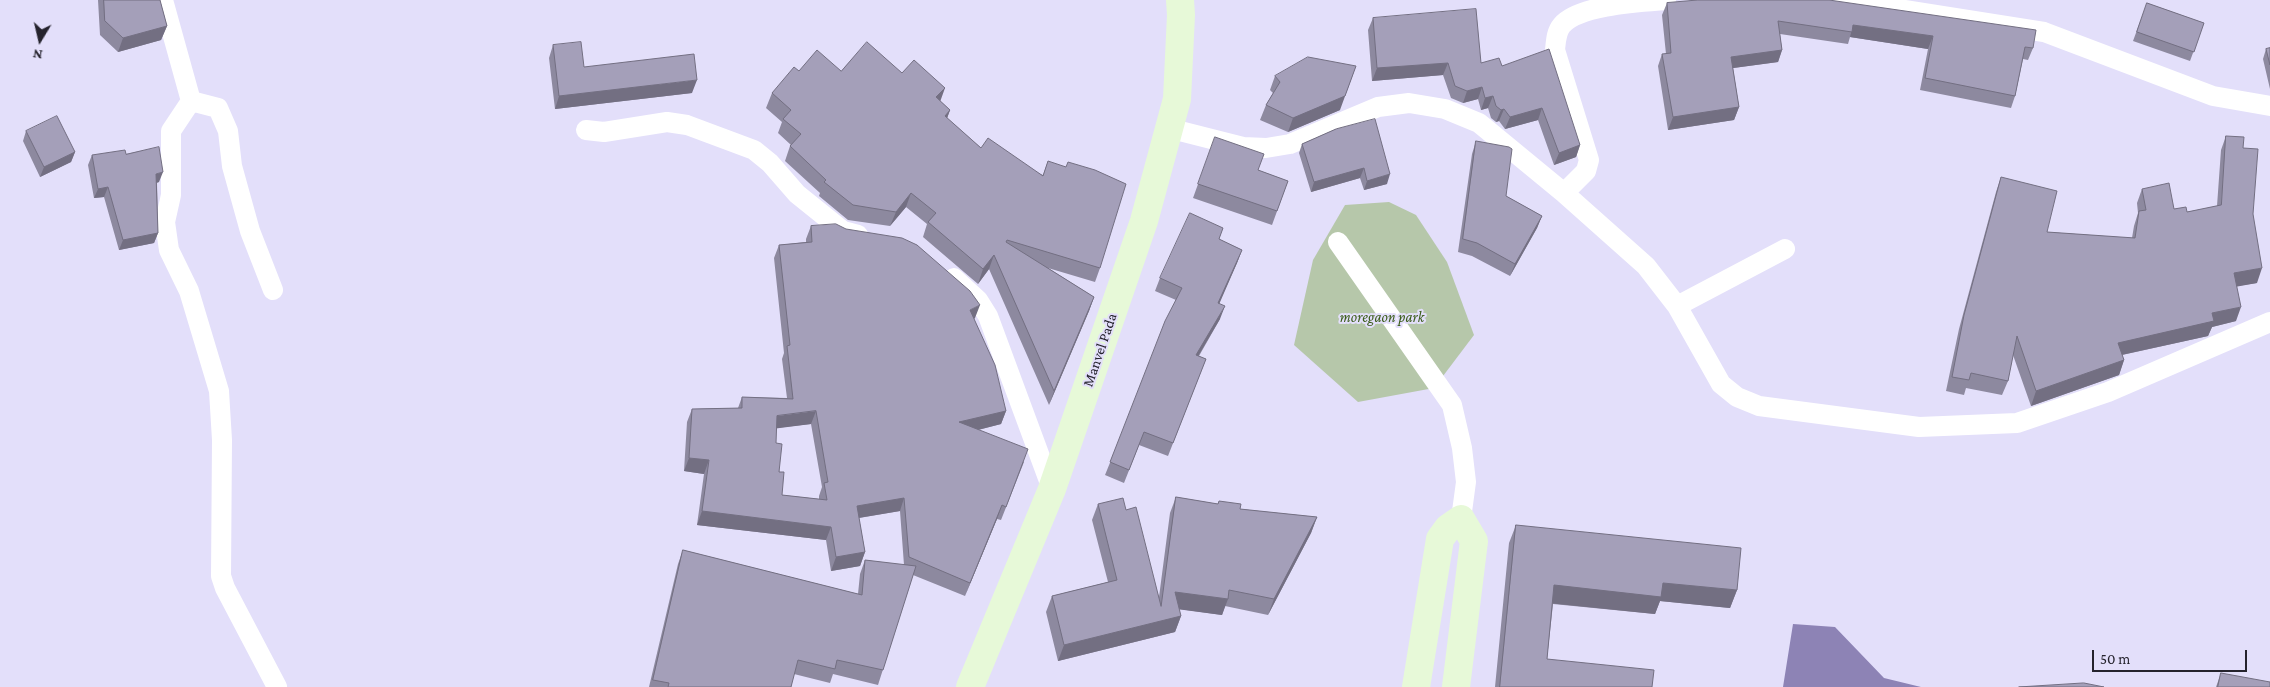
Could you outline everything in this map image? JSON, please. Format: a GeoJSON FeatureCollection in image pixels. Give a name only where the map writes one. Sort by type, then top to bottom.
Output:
{"type":"FeatureCollection","features":[{"type":"Feature","properties":{"kind":"main road","name":"Manvel Pada"},"geometry":{"type":"LineString","coordinates":[[970,687],[1052,489],[1144,221],[1177,99],[1182,15],[1180,0]]}},
{"type":"Feature","properties":{"kind":"main road"},"geometry":{"type":"LineString","coordinates":[[1416,687],[1440,539],[1448,528],[1461,519],[1474,541],[1456,687]]}},
{"type":"Feature","properties":{"kind":"street"},"geometry":{"type":"LineString","coordinates":[[163,0],[192,101]]}},
{"type":"Feature","properties":{"kind":"street"},"geometry":{"type":"LineString","coordinates":[[1564,193],[1586,171],[1589,160],[1555,50],[1556,34],[1563,24],[1576,15],[1614,4],[1666,0]]}},
{"type":"Feature","properties":{"kind":"street"},"geometry":{"type":"LineString","coordinates":[[1842,0],[2044,32],[2213,96],[2270,106]]}},
{"type":"Feature","properties":{"kind":"street"},"geometry":{"type":"LineString","coordinates":[[192,101],[218,108],[228,132],[232,166],[246,219],[272,290]]}},
{"type":"Feature","properties":{"kind":"street"},"geometry":{"type":"LineString","coordinates":[[192,101],[171,131],[171,195],[165,222],[169,250],[189,291],[219,390],[222,440],[221,576],[225,588],[277,687]]}},
{"type":"Feature","properties":{"kind":"street"},"geometry":{"type":"LineString","coordinates":[[1168,128],[1243,146],[1266,148],[1290,144],[1378,107],[1409,104],[1445,109],[1479,123],[1564,193],[1646,266],[1677,306],[1721,384],[1737,397],[1759,406],[1919,427],[2017,423],[2108,392],[2270,322]]}},
{"type":"Feature","properties":{"kind":"street"},"geometry":{"type":"LineString","coordinates":[[586,130],[604,132],[666,122],[687,125],[754,150],[770,163],[797,194],[843,231],[881,238]]}},
{"type":"Feature","properties":{"kind":"street"},"geometry":{"type":"LineString","coordinates":[[1338,242],[1452,406],[1462,448],[1466,482],[1461,519]]}},
{"type":"Feature","properties":{"kind":"street"},"geometry":{"type":"LineString","coordinates":[[1677,306],[1785,249]]}},
{"type":"Feature","properties":{"kind":"street"},"geometry":{"type":"LineString","coordinates":[[936,263],[978,300],[988,316],[1052,489]]}},
{"type":"Feature","properties":{"kind":"green space","name":"moregaon park"},"geometry":{"type":"Polygon","coordinates":[[[1389,202],[1416,215],[1447,262],[1474,335],[1434,388],[1358,402],[1294,345],[1313,260],[1345,205],[1389,202]]]}},
{"type":"Feature","properties":{"kind":"shaded area"},"geometry":{"type":"Polygon","coordinates":[[[1793,624],[1835,627],[1884,678],[1921,687],[1783,687],[1793,624]]]}},
{"type":"Feature","properties":{"kind":"building"},"geometry":{"type":"Polygon","coordinates":[[[104,0],[160,0],[167,26],[123,38],[105,21],[104,0]]]}},
{"type":"Feature","properties":{"kind":"building"},"geometry":{"type":"Polygon","coordinates":[[[1698,0],[1829,0],[2036,30],[2033,48],[2025,47],[2015,96],[1925,78],[1933,36],[1853,25],[1852,32],[1778,21],[1782,50],[1731,57],[1739,107],[1673,117],[1662,54],[1671,53],[1667,3],[1698,0]]]}},
{"type":"Feature","properties":{"kind":"building"},"geometry":{"type":"Polygon","coordinates":[[[2147,3],[2204,23],[2194,52],[2137,32],[2147,3]]]}},
{"type":"Feature","properties":{"kind":"building"},"geometry":{"type":"Polygon","coordinates":[[[1476,9],[1481,63],[1499,58],[1502,66],[1549,49],[1580,145],[1559,153],[1542,108],[1510,117],[1504,109],[1501,110],[1496,106],[1493,96],[1485,98],[1482,87],[1467,91],[1455,86],[1448,63],[1377,68],[1373,18],[1476,9]]]}},
{"type":"Feature","properties":{"kind":"building"},"geometry":{"type":"Polygon","coordinates":[[[581,42],[584,67],[694,54],[697,80],[559,96],[553,45],[581,42]]]}},
{"type":"Feature","properties":{"kind":"building"},"geometry":{"type":"Polygon","coordinates":[[[867,42],[902,73],[914,60],[945,88],[936,97],[950,110],[945,116],[981,148],[988,138],[1043,176],[1048,161],[1066,167],[1068,162],[1095,170],[1126,184],[1100,268],[1007,240],[1006,242],[1094,297],[1054,391],[994,255],[983,269],[928,222],[936,213],[911,193],[896,212],[853,205],[824,182],[826,180],[790,146],[801,134],[783,119],[791,110],[772,93],[794,67],[799,71],[817,50],[841,71],[867,42]]]}},
{"type":"Feature","properties":{"kind":"building"},"geometry":{"type":"Polygon","coordinates":[[[2270,48],[2270,65],[2266,49],[2270,48]]]}},
{"type":"Feature","properties":{"kind":"building"},"geometry":{"type":"Polygon","coordinates":[[[1308,57],[1356,66],[1345,96],[1293,118],[1266,105],[1280,82],[1275,76],[1308,57]]]}},
{"type":"Feature","properties":{"kind":"building"},"geometry":{"type":"Polygon","coordinates":[[[57,116],[75,152],[44,167],[26,131],[57,116]]]}},
{"type":"Feature","properties":{"kind":"building"},"geometry":{"type":"Polygon","coordinates":[[[1375,119],[1390,174],[1367,181],[1364,168],[1314,182],[1302,144],[1336,129],[1375,119]]]}},
{"type":"Feature","properties":{"kind":"building"},"geometry":{"type":"Polygon","coordinates":[[[2226,136],[2244,137],[2243,148],[2258,149],[2253,214],[2262,268],[2234,273],[2241,307],[2212,313],[2214,321],[2118,343],[2124,360],[2036,391],[2017,336],[2008,381],[1971,373],[1969,380],[1952,377],[1964,315],[2001,177],[2057,191],[2047,232],[2135,238],[2139,211],[2146,210],[2142,189],[2169,183],[2174,209],[2186,207],[2187,212],[2221,205],[2226,136]]]}},
{"type":"Feature","properties":{"kind":"building"},"geometry":{"type":"Polygon","coordinates":[[[1215,137],[1264,154],[1258,170],[1288,181],[1277,211],[1198,184],[1215,137]]]}},
{"type":"Feature","properties":{"kind":"building"},"geometry":{"type":"Polygon","coordinates":[[[1476,141],[1512,149],[1506,196],[1542,216],[1515,264],[1477,243],[1463,239],[1476,141]]]}},
{"type":"Feature","properties":{"kind":"building"},"geometry":{"type":"Polygon","coordinates":[[[159,147],[163,172],[156,174],[158,233],[123,240],[108,187],[98,189],[92,155],[125,150],[126,154],[159,147]]]}},
{"type":"Feature","properties":{"kind":"building"},"geometry":{"type":"Polygon","coordinates":[[[1190,213],[1223,228],[1219,239],[1242,250],[1218,303],[1225,306],[1196,355],[1206,359],[1173,443],[1144,432],[1129,470],[1110,462],[1165,321],[1182,288],[1160,278],[1190,213]]]}},
{"type":"Feature","properties":{"kind":"building"},"geometry":{"type":"Polygon","coordinates":[[[836,224],[846,229],[902,238],[917,245],[970,291],[980,305],[970,310],[995,365],[1006,411],[959,422],[1028,449],[1006,507],[1002,505],[970,583],[909,557],[904,498],[857,506],[865,552],[836,557],[831,527],[702,511],[709,460],[689,458],[692,409],[742,408],[742,397],[793,399],[787,346],[790,345],[779,245],[812,242],[811,226],[836,224]],[[816,411],[777,416],[776,443],[782,444],[779,472],[784,472],[782,495],[827,500],[824,483],[828,482],[816,411]]]}},
{"type":"Feature","properties":{"kind":"building"},"geometry":{"type":"Polygon","coordinates":[[[1176,497],[1218,504],[1219,501],[1241,504],[1240,509],[1317,517],[1274,599],[1229,590],[1228,599],[1175,592],[1181,616],[1064,645],[1052,596],[1117,580],[1098,504],[1123,498],[1126,510],[1136,507],[1161,606],[1176,497]]]}},
{"type":"Feature","properties":{"kind":"building"},"geometry":{"type":"Polygon","coordinates":[[[1516,525],[1741,548],[1737,590],[1663,583],[1661,597],[1554,585],[1547,659],[1654,670],[1652,687],[1500,687],[1516,525]]]}},
{"type":"Feature","properties":{"kind":"building"},"geometry":{"type":"Polygon","coordinates":[[[683,550],[862,595],[865,560],[916,566],[883,670],[837,660],[835,669],[798,660],[791,687],[668,687],[669,683],[653,680],[683,550]]]}},
{"type":"Feature","properties":{"kind":"building"},"geometry":{"type":"Polygon","coordinates":[[[2221,673],[2270,682],[2270,687],[2218,687],[2221,673]]]}},
{"type":"Feature","properties":{"kind":"building"},"geometry":{"type":"Polygon","coordinates":[[[2084,683],[2104,687],[2019,687],[2084,683]]]}}]}
